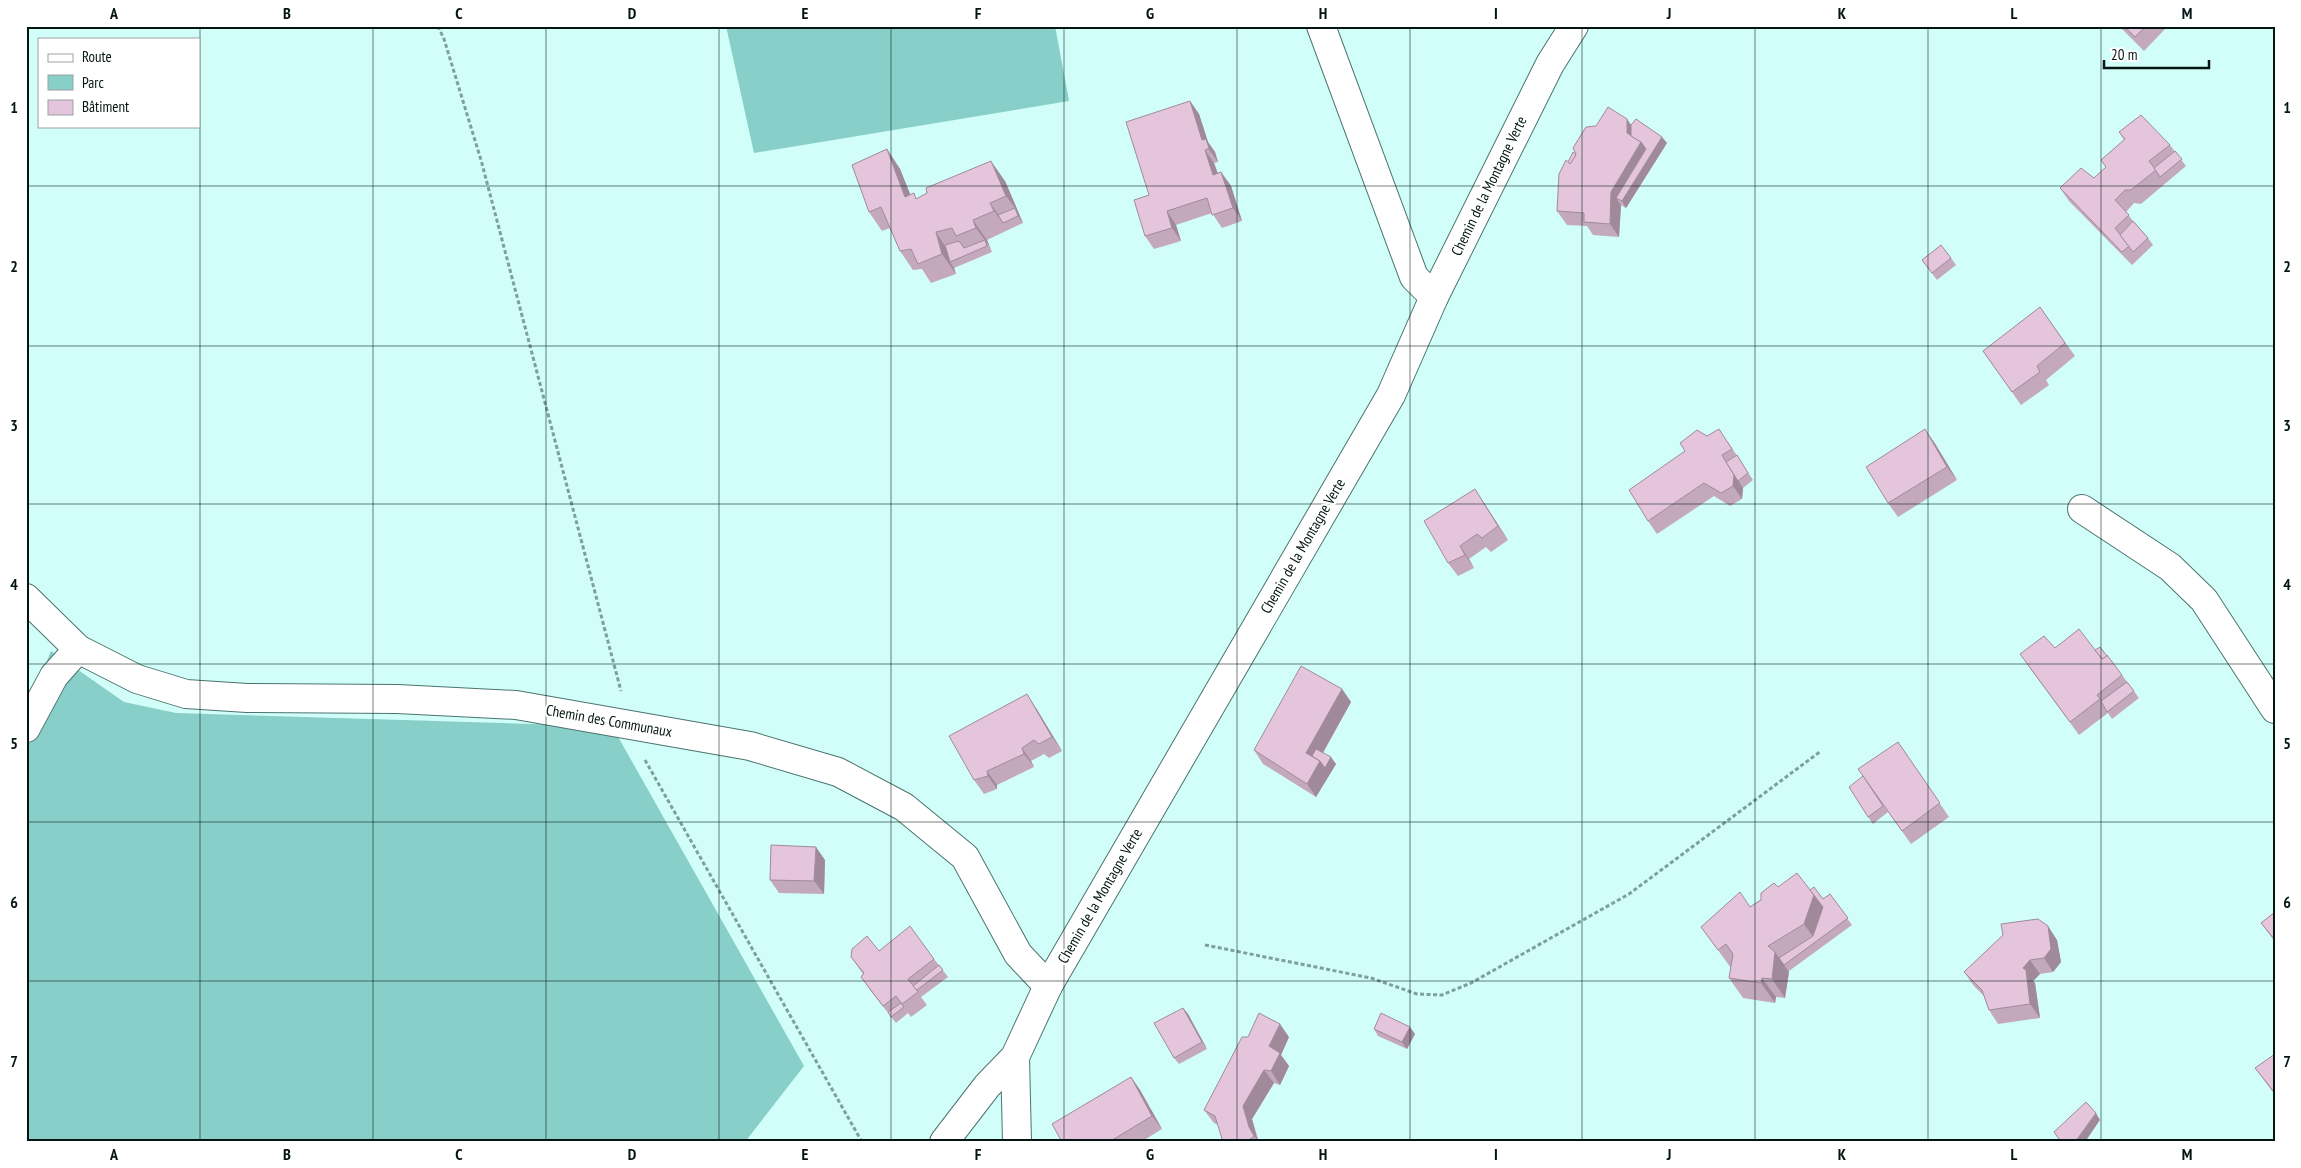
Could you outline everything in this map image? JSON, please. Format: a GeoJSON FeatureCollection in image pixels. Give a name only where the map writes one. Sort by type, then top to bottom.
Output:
{"type":"FeatureCollection","features":[{"type":"Feature","properties":{"kind":"street"},"geometry":{"type":"LineString","coordinates":[[1321,26],[1414,277],[1434,297]]}},
{"type":"Feature","properties":{"kind":"street","name":"Chemin de la Montagne Verte"},"geometry":{"type":"LineString","coordinates":[[1015,1057],[1048,986],[1391,395],[1434,297],[1550,64],[1574,26]]}},
{"type":"Feature","properties":{"kind":"street"},"geometry":{"type":"LineString","coordinates":[[2082,509],[2170,567],[2204,600],[2275,710]]}},
{"type":"Feature","properties":{"kind":"street","name":"Chemin des Communaux"},"geometry":{"type":"LineString","coordinates":[[26,598],[78,649],[137,679],[186,694],[247,698],[397,699],[516,705],[750,746],[838,772],[904,807],[965,857],[1018,954],[1048,986]]}},
{"type":"Feature","properties":{"kind":"street"},"geometry":{"type":"LineString","coordinates":[[26,728],[54,676],[78,649]]}},
{"type":"Feature","properties":{"kind":"street"},"geometry":{"type":"LineString","coordinates":[[945,1142],[988,1086],[1015,1057]]}},
{"type":"Feature","properties":{"kind":"street"},"geometry":{"type":"LineString","coordinates":[[1015,1057],[1017,1142]]}},
{"type":"Feature","properties":{"kind":"path"},"geometry":{"type":"LineString","coordinates":[[438,26],[481,160],[630,724],[648,768],[862,1142]]}},
{"type":"Feature","properties":{"kind":"path"},"geometry":{"type":"LineString","coordinates":[[1206,945],[1371,978],[1417,994],[1442,995],[1471,983],[1629,894],[1821,750]]}},
{"type":"Feature","properties":{"kind":"green space"},"geometry":{"type":"Polygon","coordinates":[[[726,26],[1055,26],[1069,101],[754,153],[726,26]]]}},
{"type":"Feature","properties":{"kind":"green space"},"geometry":{"type":"Polygon","coordinates":[[[51,651],[124,702],[176,713],[565,725],[617,735],[804,1066],[745,1142],[26,1142],[26,713],[51,651]]]}},
{"type":"Feature","properties":{"kind":"building"},"geometry":{"type":"Polygon","coordinates":[[[2124,26],[2146,26],[2135,37],[2124,26]]]}},
{"type":"Feature","properties":{"kind":"building"},"geometry":{"type":"Polygon","coordinates":[[[1190,101],[1202,140],[1206,139],[1209,148],[1205,150],[1213,175],[1221,172],[1233,208],[1212,215],[1207,198],[1167,211],[1172,228],[1145,236],[1134,200],[1149,195],[1126,122],[1190,101]]]}},
{"type":"Feature","properties":{"kind":"building"},"geometry":{"type":"Polygon","coordinates":[[[1608,107],[1627,119],[1627,133],[1641,142],[1611,192],[1610,224],[1584,222],[1584,213],[1557,211],[1559,174],[1566,160],[1570,164],[1576,154],[1573,148],[1586,127],[1596,126],[1608,107]]]}},
{"type":"Feature","properties":{"kind":"building"},"geometry":{"type":"Polygon","coordinates":[[[2141,115],[2170,145],[2149,161],[2156,170],[2131,190],[2125,190],[2115,200],[2129,215],[2115,228],[2129,246],[2122,252],[2060,188],[2081,168],[2094,178],[2106,167],[2101,160],[2125,139],[2119,132],[2141,115]]]}},
{"type":"Feature","properties":{"kind":"building"},"geometry":{"type":"Polygon","coordinates":[[[1636,119],[1662,137],[1622,201],[1616,198],[1646,149],[1641,142],[1631,136],[1631,125],[1636,119]]]}},
{"type":"Feature","properties":{"kind":"building"},"geometry":{"type":"Polygon","coordinates":[[[887,149],[905,197],[914,193],[916,199],[927,193],[926,188],[991,161],[1006,196],[990,203],[994,211],[973,220],[976,228],[956,236],[952,228],[936,232],[942,254],[918,264],[911,249],[900,251],[881,207],[869,212],[852,165],[887,149]]]}},
{"type":"Feature","properties":{"kind":"building"},"geometry":{"type":"Polygon","coordinates":[[[2175,151],[2182,159],[2160,177],[2154,168],[2175,151]]]}},
{"type":"Feature","properties":{"kind":"building"},"geometry":{"type":"Polygon","coordinates":[[[1573,152],[1576,155],[1570,164],[1568,162],[1573,152]]]}},
{"type":"Feature","properties":{"kind":"building"},"geometry":{"type":"Polygon","coordinates":[[[1015,208],[1018,216],[1003,223],[998,215],[1015,208]]]}},
{"type":"Feature","properties":{"kind":"building"},"geometry":{"type":"Polygon","coordinates":[[[2133,221],[2148,238],[2133,252],[2120,235],[2133,221]]]}},
{"type":"Feature","properties":{"kind":"building"},"geometry":{"type":"Polygon","coordinates":[[[985,240],[987,246],[950,262],[945,245],[959,241],[964,248],[985,240]]]}},
{"type":"Feature","properties":{"kind":"building"},"geometry":{"type":"Polygon","coordinates":[[[1941,245],[1951,258],[1932,273],[1922,260],[1941,245]]]}},
{"type":"Feature","properties":{"kind":"building"},"geometry":{"type":"Polygon","coordinates":[[[2040,307],[2065,343],[2037,366],[2040,372],[2012,392],[1983,351],[2040,307]]]}},
{"type":"Feature","properties":{"kind":"building"},"geometry":{"type":"Polygon","coordinates":[[[1719,429],[1732,449],[1722,455],[1734,475],[1733,486],[1721,493],[1704,483],[1648,521],[1629,490],[1685,451],[1680,443],[1697,430],[1707,436],[1719,429]]]}},
{"type":"Feature","properties":{"kind":"building"},"geometry":{"type":"Polygon","coordinates":[[[1925,429],[1947,467],[1888,503],[1866,467],[1925,429]]]}},
{"type":"Feature","properties":{"kind":"building"},"geometry":{"type":"Polygon","coordinates":[[[1737,455],[1748,473],[1738,481],[1726,462],[1737,455]]]}},
{"type":"Feature","properties":{"kind":"building"},"geometry":{"type":"Polygon","coordinates":[[[1475,489],[1498,526],[1482,538],[1477,534],[1460,546],[1465,555],[1448,563],[1424,521],[1475,489]]]}},
{"type":"Feature","properties":{"kind":"building"},"geometry":{"type":"Polygon","coordinates":[[[2079,629],[2102,659],[2107,655],[2122,675],[2097,695],[2100,699],[2070,722],[2020,654],[2044,636],[2055,648],[2079,629]]]}},
{"type":"Feature","properties":{"kind":"building"},"geometry":{"type":"Polygon","coordinates":[[[2100,647],[2107,656],[2102,659],[2095,650],[2100,647]]]}},
{"type":"Feature","properties":{"kind":"building"},"geometry":{"type":"Polygon","coordinates":[[[1301,666],[1342,689],[1306,753],[1320,761],[1307,784],[1254,750],[1301,666]]]}},
{"type":"Feature","properties":{"kind":"building"},"geometry":{"type":"Polygon","coordinates":[[[2127,682],[2134,691],[2107,712],[2101,701],[2127,682]]]}},
{"type":"Feature","properties":{"kind":"building"},"geometry":{"type":"Polygon","coordinates":[[[1027,694],[1052,737],[1039,744],[1034,740],[1022,748],[1024,754],[987,771],[988,776],[974,780],[949,736],[1027,694]]]}},
{"type":"Feature","properties":{"kind":"building"},"geometry":{"type":"Polygon","coordinates":[[[1898,742],[1940,803],[1902,831],[1858,769],[1898,742]]]}},
{"type":"Feature","properties":{"kind":"building"},"geometry":{"type":"Polygon","coordinates":[[[1316,749],[1331,757],[1325,768],[1320,761],[1312,756],[1316,749]]]}},
{"type":"Feature","properties":{"kind":"building"},"geometry":{"type":"Polygon","coordinates":[[[1863,776],[1883,806],[1868,817],[1849,787],[1863,776]]]}},
{"type":"Feature","properties":{"kind":"building"},"geometry":{"type":"Polygon","coordinates":[[[771,845],[816,847],[814,881],[770,880],[771,845]]]}},
{"type":"Feature","properties":{"kind":"building"},"geometry":{"type":"Polygon","coordinates":[[[1797,873],[1814,895],[1804,924],[1768,946],[1775,952],[1772,979],[1762,978],[1761,983],[1729,978],[1733,954],[1726,944],[1718,950],[1701,927],[1740,892],[1750,907],[1761,900],[1761,893],[1774,883],[1778,887],[1797,873]]]}},
{"type":"Feature","properties":{"kind":"building"},"geometry":{"type":"Polygon","coordinates":[[[1814,887],[1823,899],[1830,894],[1848,918],[1784,965],[1779,958],[1813,936],[1823,907],[1810,890],[1814,887]]]}},
{"type":"Feature","properties":{"kind":"building"},"geometry":{"type":"Polygon","coordinates":[[[2275,912],[2275,940],[2261,923],[2275,912]]]}},
{"type":"Feature","properties":{"kind":"building"},"geometry":{"type":"Polygon","coordinates":[[[2038,919],[2048,926],[2051,949],[2044,958],[2030,960],[2023,968],[2026,970],[2030,1004],[1989,1010],[1982,990],[1964,972],[2003,935],[2001,924],[2038,919]]]}},
{"type":"Feature","properties":{"kind":"building"},"geometry":{"type":"Polygon","coordinates":[[[910,926],[934,959],[908,979],[918,992],[902,1004],[896,996],[883,1006],[861,977],[864,973],[851,957],[852,949],[867,936],[879,951],[910,926]]]}},
{"type":"Feature","properties":{"kind":"building"},"geometry":{"type":"Polygon","coordinates":[[[939,965],[943,970],[917,990],[913,986],[939,965]]]}},
{"type":"Feature","properties":{"kind":"building"},"geometry":{"type":"Polygon","coordinates":[[[901,1003],[904,1007],[891,1017],[888,1012],[901,1003]]]}},
{"type":"Feature","properties":{"kind":"building"},"geometry":{"type":"Polygon","coordinates":[[[1183,1008],[1202,1042],[1174,1058],[1154,1023],[1183,1008]]]}},
{"type":"Feature","properties":{"kind":"building"},"geometry":{"type":"Polygon","coordinates":[[[1259,1013],[1280,1024],[1269,1046],[1280,1053],[1271,1071],[1264,1070],[1243,1106],[1249,1127],[1254,1136],[1251,1139],[1238,1142],[1223,1142],[1215,1116],[1204,1110],[1242,1037],[1248,1037],[1259,1013]]]}},
{"type":"Feature","properties":{"kind":"building"},"geometry":{"type":"Polygon","coordinates":[[[1381,1013],[1410,1027],[1402,1042],[1374,1029],[1381,1013]]]}},
{"type":"Feature","properties":{"kind":"building"},"geometry":{"type":"Polygon","coordinates":[[[2275,1054],[2275,1093],[2255,1068],[2275,1054]]]}},
{"type":"Feature","properties":{"kind":"building"},"geometry":{"type":"Polygon","coordinates":[[[1131,1077],[1152,1116],[1109,1142],[1062,1142],[1052,1124],[1131,1077]]]}},
{"type":"Feature","properties":{"kind":"building"},"geometry":{"type":"Polygon","coordinates":[[[2086,1102],[2096,1113],[2075,1142],[2061,1142],[2054,1132],[2086,1102]]]}}]}
